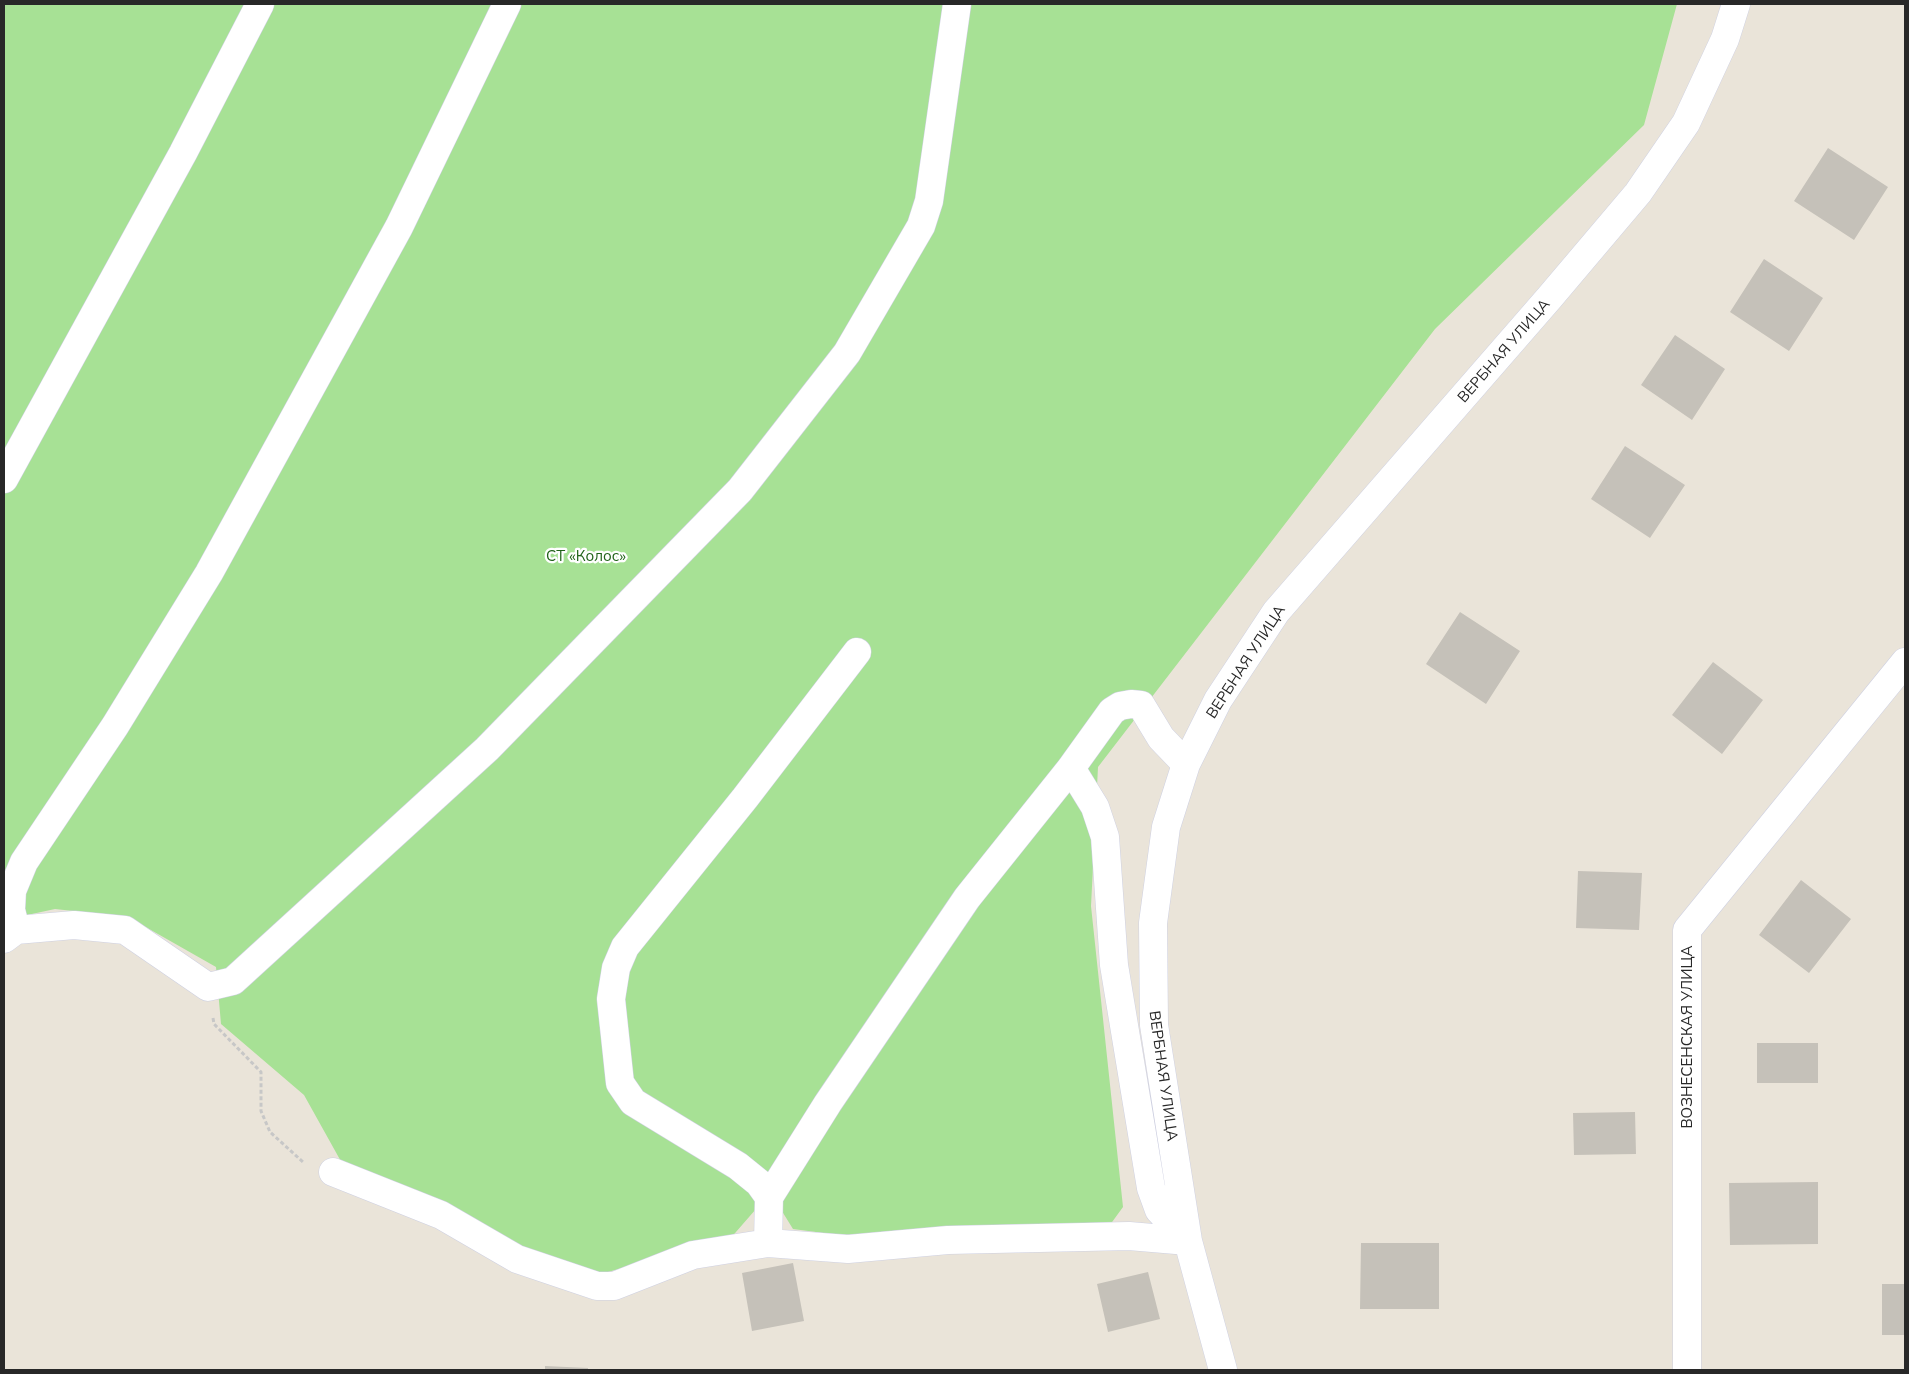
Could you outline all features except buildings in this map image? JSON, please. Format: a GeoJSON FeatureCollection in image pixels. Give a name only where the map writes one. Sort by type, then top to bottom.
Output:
{"type":"FeatureCollection","features":[{"type":"Feature","properties":{"kind":"street"},"geometry":{"type":"LineString","coordinates":[[4,480],[183,153],[260,4]]}},
{"type":"Feature","properties":{"kind":"street"},"geometry":{"type":"LineString","coordinates":[[508,4],[399,226],[209,573],[115,726],[24,862],[12,891],[10,935],[74,925],[125,930],[208,987],[233,981],[487,749],[740,490],[847,354],[922,226],[929,201],[957,4]]}},
{"type":"Feature","properties":{"kind":"street","name":"ВЕРБНАЯ УЛИЦА"},"geometry":{"type":"LineString","coordinates":[[1223,1370],[1188,1241],[1154,1025],[1153,932],[1166,827],[1186,764],[1218,700],[1276,612],[1638,193],[1686,123],[1725,39],[1736,4]]}},
{"type":"Feature","properties":{"kind":"street"},"geometry":{"type":"LineString","coordinates":[[769,1197],[760,1182],[738,1166],[632,1102],[620,1083],[611,999],[616,968],[625,947],[745,798],[857,652]]}},
{"type":"Feature","properties":{"kind":"street","name":"ВОЗНЕСЕНСКАЯ УЛИЦА"},"geometry":{"type":"LineString","coordinates":[[1687,1370],[1687,930],[1905,662]]}},
{"type":"Feature","properties":{"kind":"street"},"geometry":{"type":"LineString","coordinates":[[768,1243],[769,1197],[828,1103],[967,898],[1071,768],[1112,711],[1120,706],[1141,705],[1161,738],[1186,764]]}},
{"type":"Feature","properties":{"kind":"street"},"geometry":{"type":"LineString","coordinates":[[1071,768],[1095,807],[1105,837],[1114,965],[1151,1188],[1159,1210],[1188,1241]]}},
{"type":"Feature","properties":{"kind":"street"},"geometry":{"type":"LineString","coordinates":[[333,1172],[441,1215],[517,1259],[597,1286],[614,1286],[694,1255],[768,1243],[848,1249],[948,1240],[1128,1236],[1188,1241]]}},
{"type":"Feature","properties":{"kind":"path"},"geometry":{"type":"LineString","coordinates":[[208,987],[214,1024],[261,1072],[261,1110],[270,1132],[304,1163],[333,1172]]}},
{"type":"Feature","properties":{"kind":"green space","name":"СТ «Колос»"},"geometry":{"type":"Polygon","coordinates":[[[4,4],[1677,4],[1644,125],[1435,329],[1098,767],[1091,906],[1123,1207],[1107,1229],[877,1240],[793,1229],[780,1208],[756,1209],[729,1240],[600,1274],[499,1238],[343,1165],[304,1095],[221,1024],[216,967],[128,917],[55,909],[4,920],[4,4]]]}}]}
